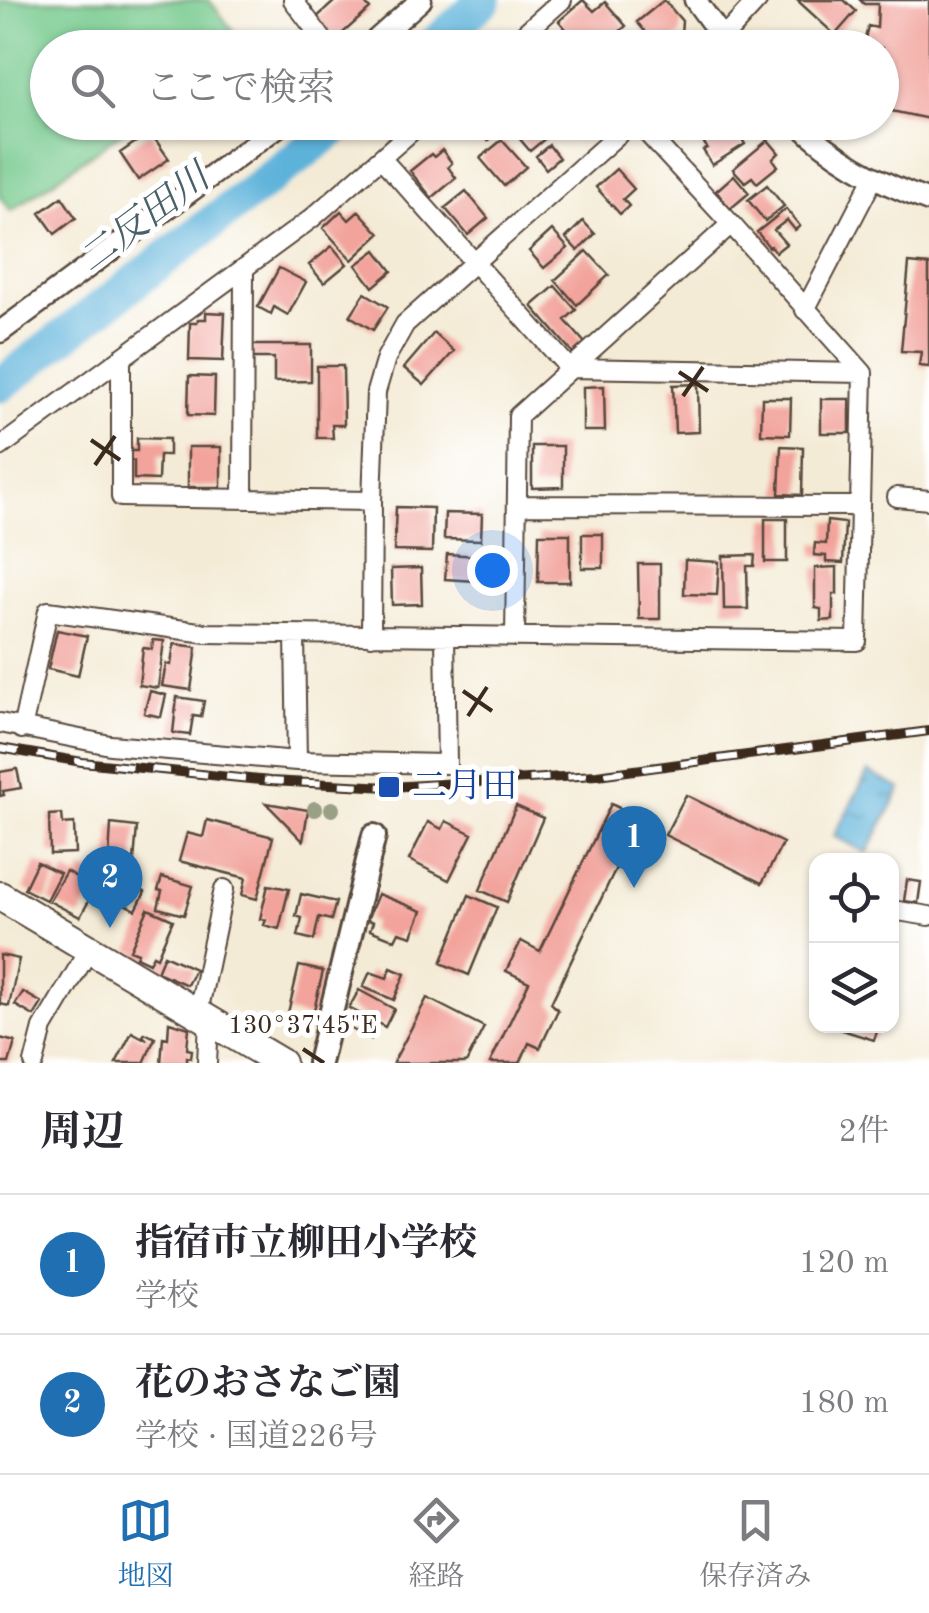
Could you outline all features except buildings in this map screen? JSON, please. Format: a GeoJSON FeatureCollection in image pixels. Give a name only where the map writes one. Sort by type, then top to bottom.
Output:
{"type":"FeatureCollection","features":[{"type":"Feature","properties":{"kind":"highway"},"geometry":{"type":"LineString","coordinates":[[0,896],[281,1063]]}},
{"type":"Feature","properties":{"kind":"main road"},"geometry":{"type":"LineString","coordinates":[[319,1063],[374,836]]}},
{"type":"Feature","properties":{"kind":"street"},"geometry":{"type":"LineString","coordinates":[[293,0],[316,30]]}},
{"type":"Feature","properties":{"kind":"street"},"geometry":{"type":"LineString","coordinates":[[387,30],[421,0]]}},
{"type":"Feature","properties":{"kind":"street"},"geometry":{"type":"LineString","coordinates":[[528,30],[562,0]]}},
{"type":"Feature","properties":{"kind":"street"},"geometry":{"type":"LineString","coordinates":[[695,0],[714,30]]}},
{"type":"Feature","properties":{"kind":"street"},"geometry":{"type":"LineString","coordinates":[[735,30],[758,0]]}},
{"type":"Feature","properties":{"kind":"street"},"geometry":{"type":"LineString","coordinates":[[0,332],[260,140]]}},
{"type":"Feature","properties":{"kind":"street"},"geometry":{"type":"LineString","coordinates":[[0,447],[311,218],[402,140]]}},
{"type":"Feature","properties":{"kind":"street"},"geometry":{"type":"LineString","coordinates":[[371,636],[376,392],[386,358],[405,324],[614,140]]}},
{"type":"Feature","properties":{"kind":"street"},"geometry":{"type":"LineString","coordinates":[[22,728],[48,611],[206,633],[857,642],[863,373],[652,140]]}},
{"type":"Feature","properties":{"kind":"street"},"geometry":{"type":"LineString","coordinates":[[820,140],[874,177],[929,200]]}},
{"type":"Feature","properties":{"kind":"street"},"geometry":{"type":"LineString","coordinates":[[381,158],[569,368],[863,373]]}},
{"type":"Feature","properties":{"kind":"street"},"geometry":{"type":"LineString","coordinates":[[805,310],[874,177]]}},
{"type":"Feature","properties":{"kind":"street"},"geometry":{"type":"LineString","coordinates":[[515,637],[518,416],[731,224]]}},
{"type":"Feature","properties":{"kind":"street"},"geometry":{"type":"LineString","coordinates":[[243,498],[244,269]]}},
{"type":"Feature","properties":{"kind":"street"},"geometry":{"type":"LineString","coordinates":[[121,358],[121,497],[372,501]]}},
{"type":"Feature","properties":{"kind":"street"},"geometry":{"type":"LineString","coordinates":[[897,497],[929,500]]}},
{"type":"Feature","properties":{"kind":"street"},"geometry":{"type":"LineString","coordinates":[[517,505],[860,506]]}},
{"type":"Feature","properties":{"kind":"street"},"geometry":{"type":"LineString","coordinates":[[295,634],[297,761]]}},
{"type":"Feature","properties":{"kind":"street"},"geometry":{"type":"LineString","coordinates":[[0,723],[110,745],[297,761],[447,764],[445,636]]}},
{"type":"Feature","properties":{"kind":"street"},"geometry":{"type":"LineString","coordinates":[[207,1063],[204,1016],[224,889]]}},
{"type":"Feature","properties":{"kind":"street"},"geometry":{"type":"LineString","coordinates":[[899,911],[929,916]]}},
{"type":"Feature","properties":{"kind":"street"},"geometry":{"type":"LineString","coordinates":[[34,1063],[43,1028],[90,948]]}},
{"type":"Feature","properties":{"kind":"green space"},"geometry":{"type":"Polygon","coordinates":[[[0,0],[209,0],[232,30],[30,30],[30,140],[111,140],[11,211],[0,197],[0,0]]]}},
{"type":"Feature","properties":{"kind":"water"},"geometry":{"type":"Polygon","coordinates":[[[868,772],[901,789],[867,853],[834,836],[868,772]]]}},
{"type":"Feature","properties":{"kind":"waterway","name":"二反田川"},"geometry":{"type":"LineString","coordinates":[[450,30],[484,0]]}},
{"type":"Feature","properties":{"kind":"waterway","name":"二反田川"},"geometry":{"type":"LineString","coordinates":[[0,385],[320,140]]}},
{"type":"Feature","properties":{"kind":"railway"},"geometry":{"type":"LineString","coordinates":[[0,748],[82,762],[270,781],[389,787],[597,775],[929,731]]}},
{"type":"Feature","properties":{"kind":"place","name":"二月田"},"geometry":{"type":"Point","coordinates":[389,787]}},
{"type":"Feature","properties":{"kind":"place","name":"指宿市立柳田小学校"},"geometry":{"type":"Point","coordinates":[634,888]}},
{"type":"Feature","properties":{"kind":"place","name":"花のおさなご園"},"geometry":{"type":"Point","coordinates":[110,928]}}]}
